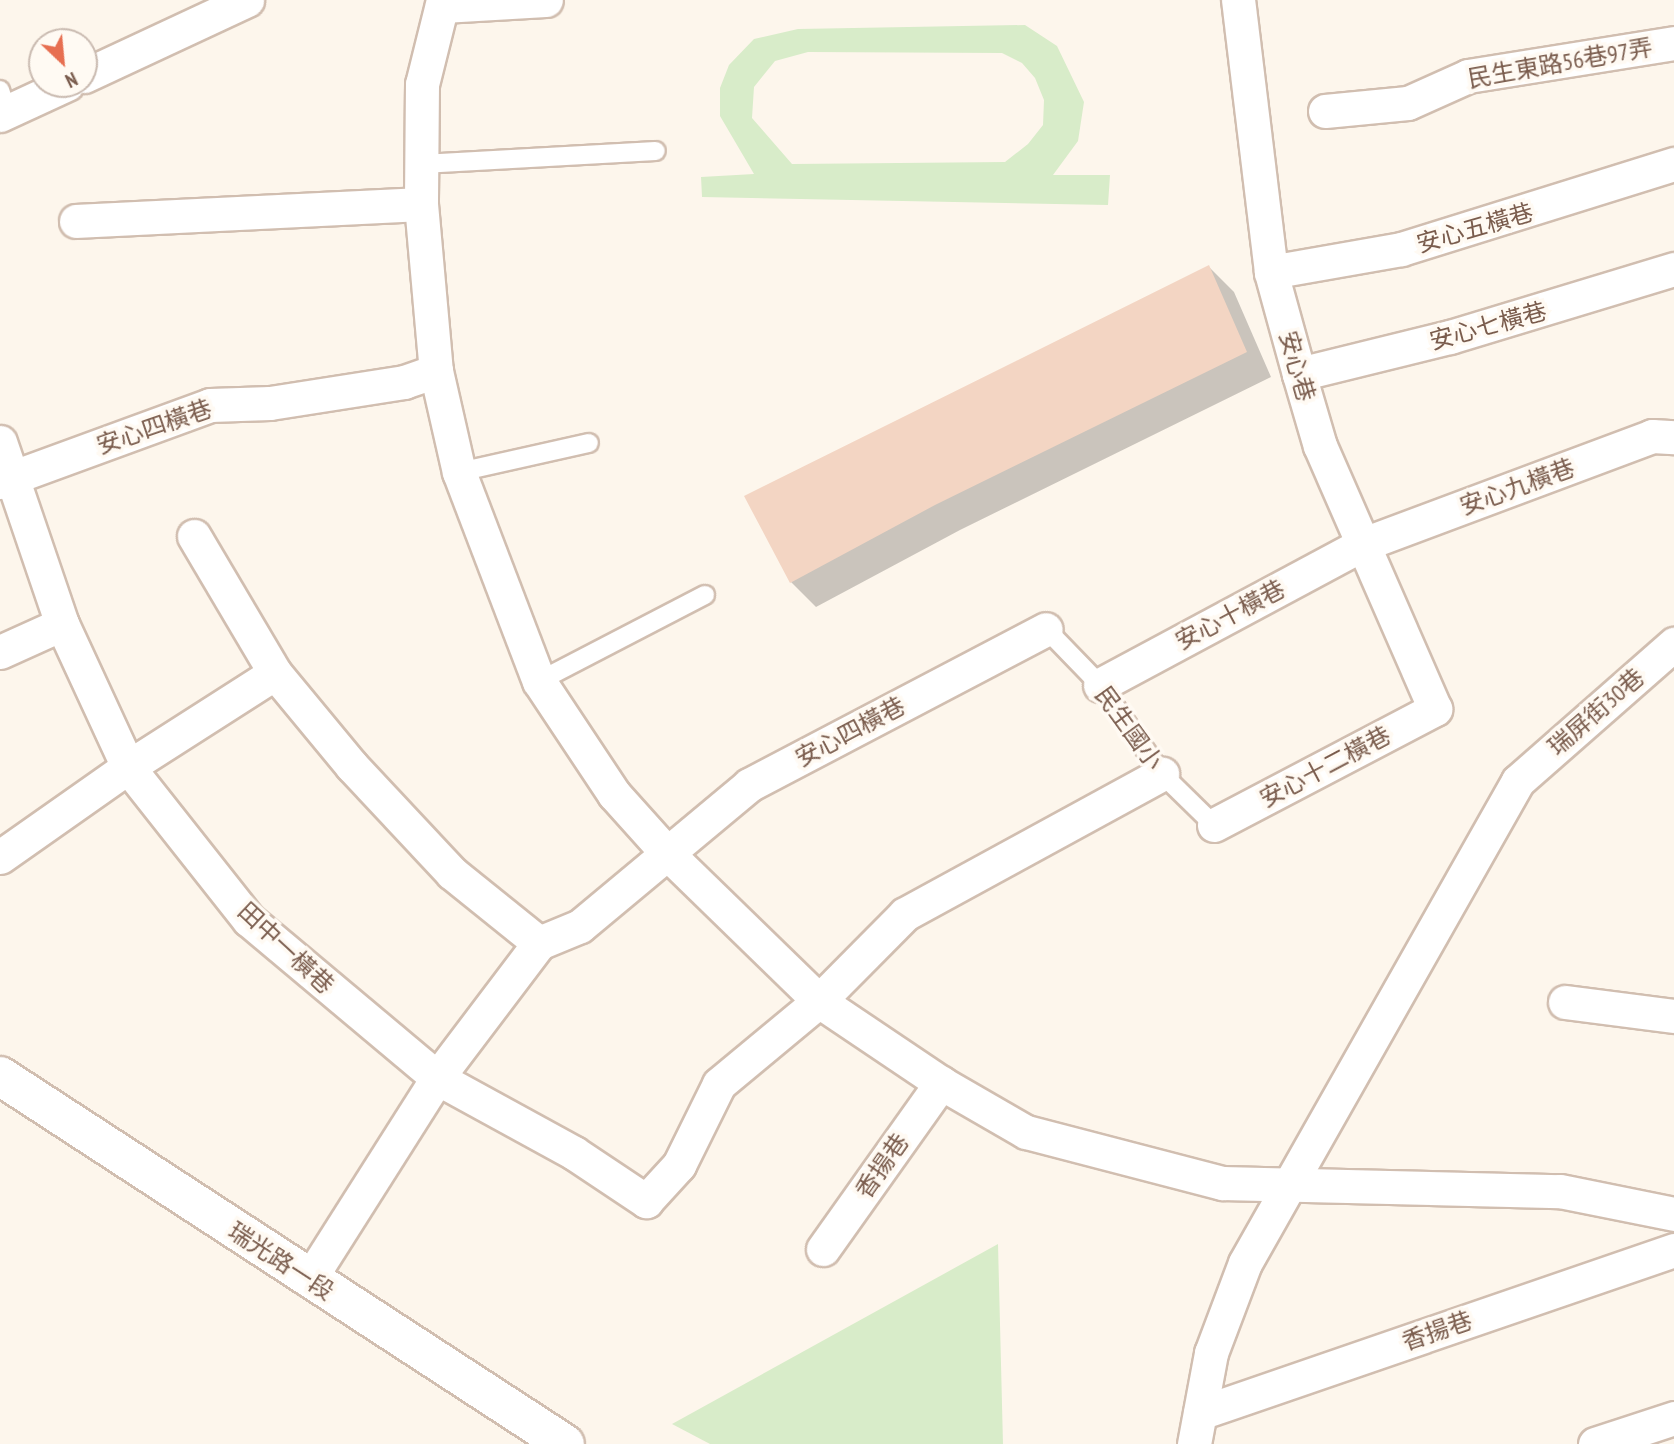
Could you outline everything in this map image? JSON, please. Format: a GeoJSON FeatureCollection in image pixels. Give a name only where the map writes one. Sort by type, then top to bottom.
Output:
{"type":"FeatureCollection","features":[{"type":"Feature","properties":{"kind":"street"},"geometry":{"type":"LineString","coordinates":[[546,0],[442,3],[422,84],[421,204],[436,371],[460,472],[539,681],[614,794],[667,853],[819,1002],[941,1083],[1026,1132],[1222,1183],[1560,1191],[1674,1214]]}},
{"type":"Feature","properties":{"kind":"street","name":"安心巷"},"geometry":{"type":"LineString","coordinates":[[1238,0],[1271,272],[1299,374],[1320,446],[1435,709]]}},
{"type":"Feature","properties":{"kind":"street"},"geometry":{"type":"LineString","coordinates":[[98,69],[236,3]]}},
{"type":"Feature","properties":{"kind":"street","name":"民生東路56巷97弄"},"geometry":{"type":"LineString","coordinates":[[1325,111],[1408,103],[1468,76],[1674,43]]}},
{"type":"Feature","properties":{"kind":"street"},"geometry":{"type":"LineString","coordinates":[[2,106],[28,97]]}},
{"type":"Feature","properties":{"kind":"street","name":"安心五橫巷"},"geometry":{"type":"LineString","coordinates":[[1271,272],[1401,250],[1674,164]]}},
{"type":"Feature","properties":{"kind":"street"},"geometry":{"type":"LineString","coordinates":[[76,221],[421,204]]}},
{"type":"Feature","properties":{"kind":"street","name":"安心七橫巷"},"geometry":{"type":"LineString","coordinates":[[1299,374],[1489,326],[1674,269]]}},
{"type":"Feature","properties":{"kind":"street","name":"安心四橫巷"},"geometry":{"type":"LineString","coordinates":[[6,480],[210,405],[270,403],[404,382],[436,371]]}},
{"type":"Feature","properties":{"kind":"street","name":"安心九橫巷"},"geometry":{"type":"LineString","coordinates":[[1361,545],[1652,436],[1674,437]]}},
{"type":"Feature","properties":{"kind":"street","name":"田中一橫巷"},"geometry":{"type":"LineString","coordinates":[[0,442],[6,480],[62,624],[128,767],[249,920],[437,1078],[574,1153],[646,1201],[680,1166],[719,1084],[819,1002]]}},
{"type":"Feature","properties":{"kind":"street"},"geometry":{"type":"LineString","coordinates":[[194,536],[275,673],[352,766],[452,873],[539,943]]}},
{"type":"Feature","properties":{"kind":"street","name":"安心十橫巷"},"geometry":{"type":"LineString","coordinates":[[1100,685],[1361,545]]}},
{"type":"Feature","properties":{"kind":"street"},"geometry":{"type":"LineString","coordinates":[[0,652],[62,624]]}},
{"type":"Feature","properties":{"kind":"street","name":"安心四橫巷"},"geometry":{"type":"LineString","coordinates":[[667,853],[749,785],[1046,629]]}},
{"type":"Feature","properties":{"kind":"street","name":"瑞屏街30巷"},"geometry":{"type":"LineString","coordinates":[[1518,780],[1674,644]]}},
{"type":"Feature","properties":{"kind":"street"},"geometry":{"type":"LineString","coordinates":[[0,857],[128,767],[275,673]]}},
{"type":"Feature","properties":{"kind":"street","name":"安心十二橫巷"},"geometry":{"type":"LineString","coordinates":[[1214,825],[1435,709]]}},
{"type":"Feature","properties":{"kind":"street"},"geometry":{"type":"LineString","coordinates":[[819,1002],[905,914],[1162,774]]}},
{"type":"Feature","properties":{"kind":"street","name":"香揚巷"},"geometry":{"type":"LineString","coordinates":[[1197,1428],[1211,1353],[1245,1263],[1285,1186],[1518,780]]}},
{"type":"Feature","properties":{"kind":"street"},"geometry":{"type":"LineString","coordinates":[[309,1280],[437,1078],[539,943],[580,926],[667,853]]}},
{"type":"Feature","properties":{"kind":"street"},"geometry":{"type":"LineString","coordinates":[[1565,1002],[1674,1016]]}},
{"type":"Feature","properties":{"kind":"street","name":"瑞光路一段"},"geometry":{"type":"LineString","coordinates":[[0,1076],[309,1280],[565,1444]]}},
{"type":"Feature","properties":{"kind":"street","name":"香揚巷"},"geometry":{"type":"LineString","coordinates":[[822,1249],[941,1083]]}},
{"type":"Feature","properties":{"kind":"street","name":"香揚巷"},"geometry":{"type":"LineString","coordinates":[[1197,1428],[1674,1250]]}},
{"type":"Feature","properties":{"kind":"street"},"geometry":{"type":"LineString","coordinates":[[1595,1444],[1674,1418]]}},
{"type":"Feature","properties":{"kind":"lane"},"geometry":{"type":"LineString","coordinates":[[422,164],[656,151]]}},
{"type":"Feature","properties":{"kind":"lane"},"geometry":{"type":"LineString","coordinates":[[460,472],[589,443]]}},
{"type":"Feature","properties":{"kind":"lane"},"geometry":{"type":"LineString","coordinates":[[539,681],[705,595]]}},
{"type":"Feature","properties":{"kind":"lane","name":"民生國小"},"geometry":{"type":"LineString","coordinates":[[1046,629],[1100,685],[1162,774],[1214,825]]}},
{"type":"Feature","properties":{"kind":"green space"},"geometry":{"type":"Polygon","coordinates":[[[1025,25],[1057,46],[1084,102],[1078,141],[1053,175],[1110,175],[1108,205],[702,197],[701,177],[754,174],[720,116],[720,88],[729,65],[754,39],[798,29],[1025,25]],[[808,52],[775,61],[754,87],[752,118],[792,164],[1005,162],[1028,144],[1043,125],[1044,100],[1035,78],[1022,63],[1002,53],[808,52]]]}},
{"type":"Feature","properties":{"kind":"green space"},"geometry":{"type":"Polygon","coordinates":[[[998,1244],[1003,1444],[710,1444],[672,1424],[998,1244]]]}},
{"type":"Feature","properties":{"kind":"building"},"geometry":{"type":"Polygon","coordinates":[[[1209,265],[1247,352],[935,505],[790,583],[744,496],[1209,265]]]}}]}
